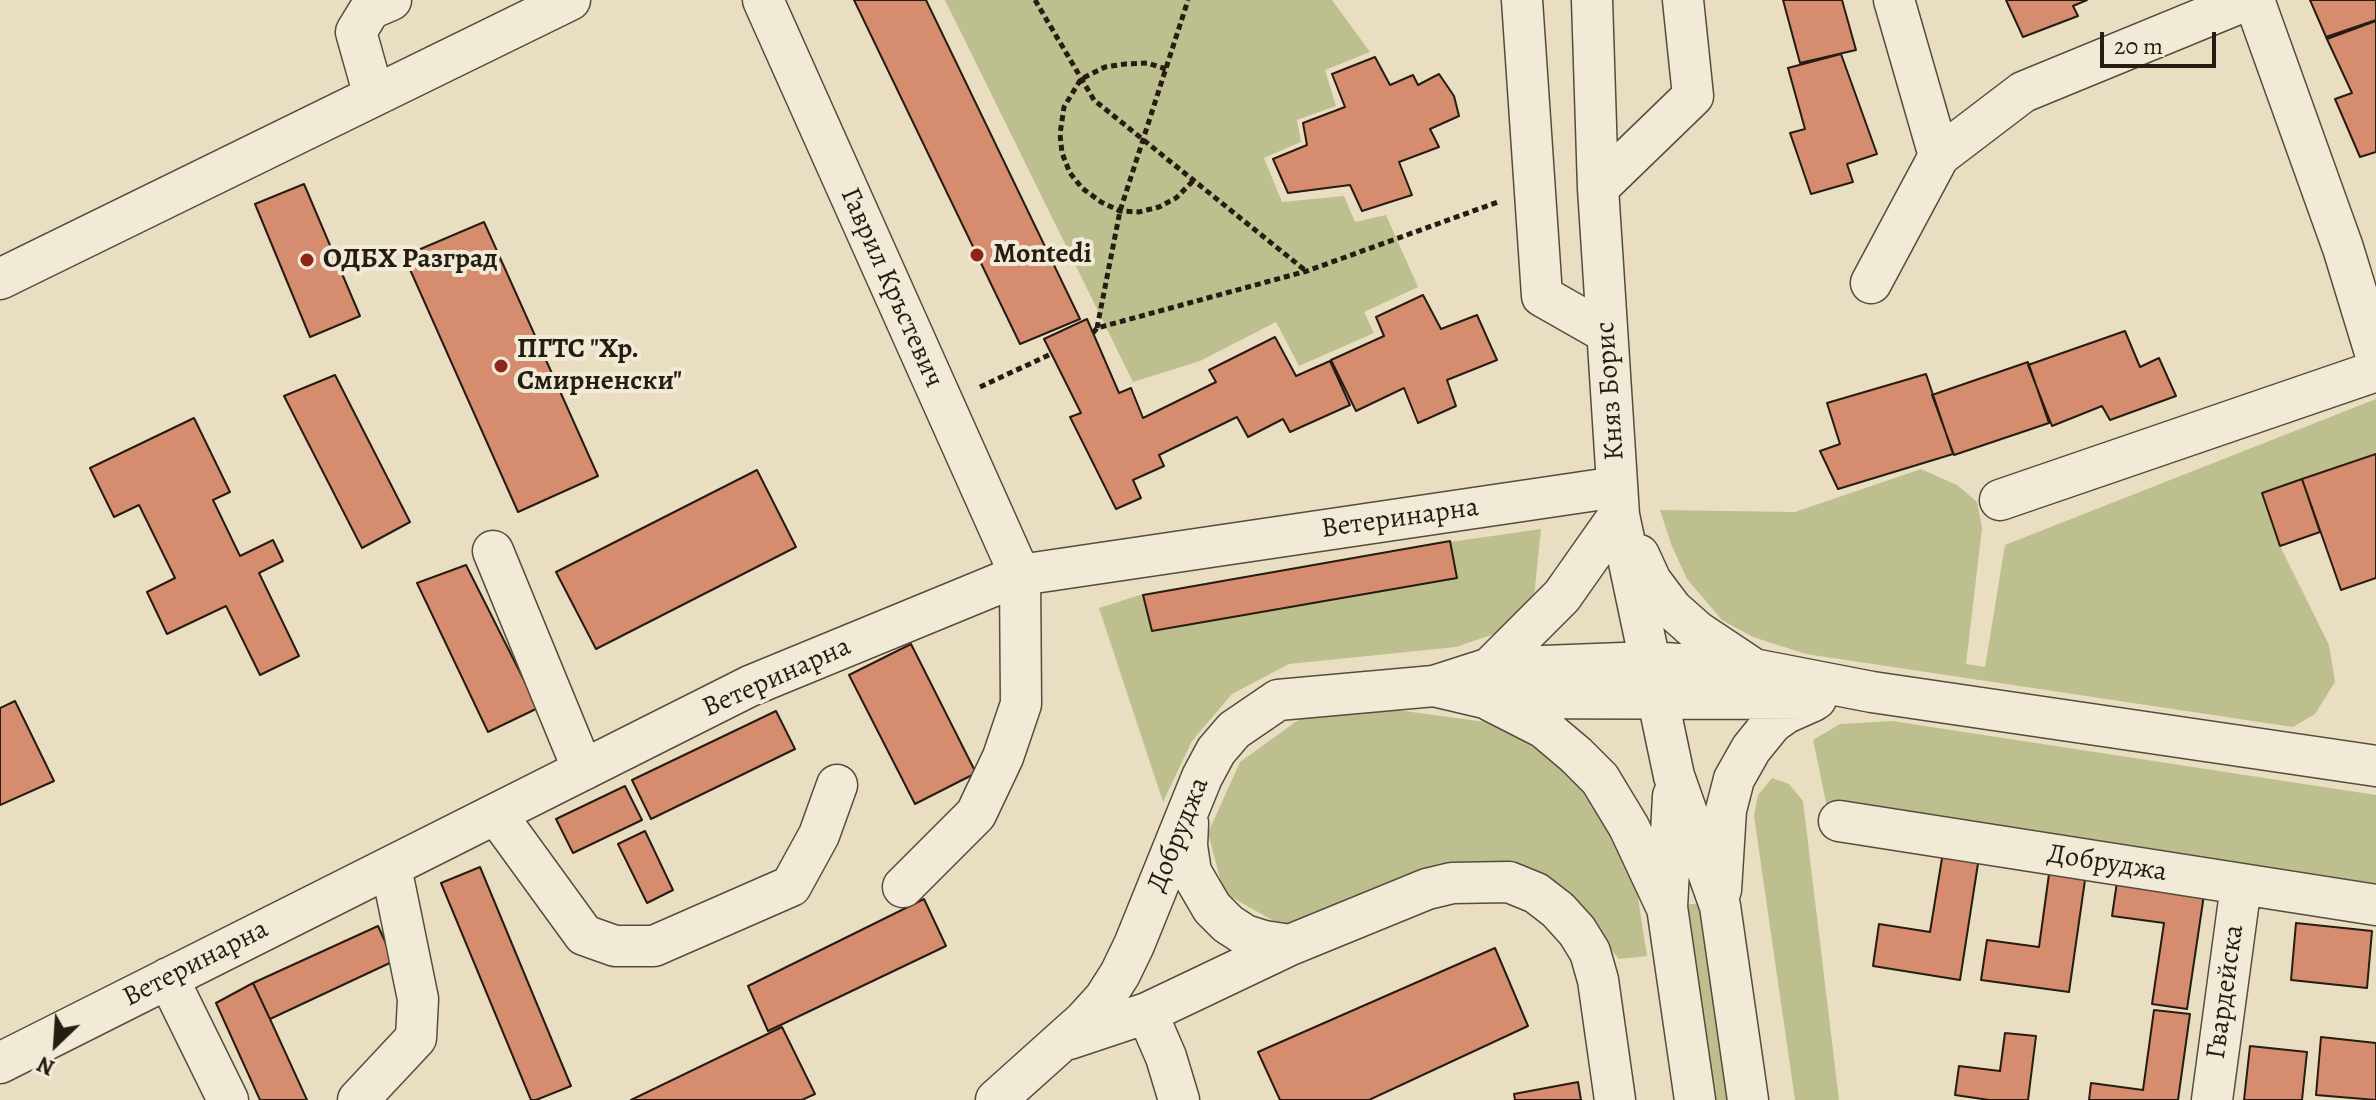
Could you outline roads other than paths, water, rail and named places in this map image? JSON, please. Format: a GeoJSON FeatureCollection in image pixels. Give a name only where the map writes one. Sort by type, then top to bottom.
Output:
{"type":"FeatureCollection","features":[{"type":"Feature","properties":{"kind":"street"},"geometry":{"type":"LineString","coordinates":[[374,96],[356,32],[370,9],[391,0]]}},
{"type":"Feature","properties":{"kind":"street"},"geometry":{"type":"LineString","coordinates":[[4,269],[374,96],[570,0]]}},
{"type":"Feature","properties":{"kind":"street","name":"Гаврил Кръстевич"},"geometry":{"type":"LineString","coordinates":[[763,0],[1020,575]]}},
{"type":"Feature","properties":{"kind":"street"},"geometry":{"type":"LineString","coordinates":[[1522,0],[1542,296],[1607,333]]}},
{"type":"Feature","properties":{"kind":"street","name":"Княз Борис"},"geometry":{"type":"LineString","coordinates":[[1592,0],[1598,188],[1618,501],[1674,776],[1720,906],[1748,1100]]}},
{"type":"Feature","properties":{"kind":"street"},"geometry":{"type":"LineString","coordinates":[[1598,188],[1693,96],[1683,0]]}},
{"type":"Feature","properties":{"kind":"street"},"geometry":{"type":"LineString","coordinates":[[1894,0],[1939,156]]}},
{"type":"Feature","properties":{"kind":"street"},"geometry":{"type":"LineString","coordinates":[[1871,283],[1939,156],[2023,92],[2247,0]]}},
{"type":"Feature","properties":{"kind":"street"},"geometry":{"type":"LineString","coordinates":[[2254,0],[2360,241],[2376,356]]}},
{"type":"Feature","properties":{"kind":"street"},"geometry":{"type":"LineString","coordinates":[[2000,500],[2376,371]]}},
{"type":"Feature","properties":{"kind":"street"},"geometry":{"type":"LineString","coordinates":[[1618,501],[1651,581],[1672,609],[1698,632],[1753,669]]}},
{"type":"Feature","properties":{"kind":"street"},"geometry":{"type":"LineString","coordinates":[[1488,683],[1562,596],[1618,501]]}},
{"type":"Feature","properties":{"kind":"street","name":"Ветеринарна"},"geometry":{"type":"LineString","coordinates":[[0,1063],[750,686],[1020,575],[1618,501]]}},
{"type":"Feature","properties":{"kind":"street"},"geometry":{"type":"LineString","coordinates":[[493,551],[583,770]]}},
{"type":"Feature","properties":{"kind":"street"},"geometry":{"type":"LineString","coordinates":[[903,887],[976,814],[1003,757],[1021,704],[1020,575]]}},
{"type":"Feature","properties":{"kind":"street"},"geometry":{"type":"LineString","coordinates":[[1488,683],[1653,680],[1753,669],[1872,692],[2376,766]]}},
{"type":"Feature","properties":{"kind":"street"},"geometry":{"type":"LineString","coordinates":[[1653,680],[1817,699],[1872,692]]}},
{"type":"Feature","properties":{"kind":"street"},"geometry":{"type":"LineString","coordinates":[[1488,683],[1576,755],[1600,779],[1629,827],[1667,907]]}},
{"type":"Feature","properties":{"kind":"street","name":"Добруджа"},"geometry":{"type":"LineString","coordinates":[[996,1100],[1063,1042],[1094,1010],[1120,974],[1202,777],[1216,751],[1234,730],[1278,700],[1488,683]]}},
{"type":"Feature","properties":{"kind":"street"},"geometry":{"type":"LineString","coordinates":[[1720,906],[1726,810],[1734,779],[1751,749],[1772,723],[1817,699]]}},
{"type":"Feature","properties":{"kind":"street","name":"Княз Борис"},"geometry":{"type":"LineString","coordinates":[[1674,776],[1667,907],[1695,1100]]}},
{"type":"Feature","properties":{"kind":"street"},"geometry":{"type":"LineString","coordinates":[[496,814],[584,935],[615,946],[654,946],[791,886],[819,835],[837,785]]}},
{"type":"Feature","properties":{"kind":"street"},"geometry":{"type":"LineString","coordinates":[[1188,812],[1187,846],[1191,872],[1212,908],[1245,935],[1290,945]]}},
{"type":"Feature","properties":{"kind":"street","name":"Добруджа"},"geometry":{"type":"LineString","coordinates":[[1839,821],[2376,905]]}},
{"type":"Feature","properties":{"kind":"street"},"geometry":{"type":"LineString","coordinates":[[358,1100],[416,1038],[418,999],[391,867]]}},
{"type":"Feature","properties":{"kind":"street"},"geometry":{"type":"LineString","coordinates":[[1063,1042],[1147,1013],[1290,945],[1427,889],[1452,883],[1509,882],[1536,893],[1558,910],[1590,952],[1598,980],[1615,1100]]}},
{"type":"Feature","properties":{"kind":"street","name":"Гвардейска"},"geometry":{"type":"LineString","coordinates":[[2212,1100],[2241,885]]}},
{"type":"Feature","properties":{"kind":"street"},"geometry":{"type":"LineString","coordinates":[[168,978],[228,1100]]}},
{"type":"Feature","properties":{"kind":"street"},"geometry":{"type":"LineString","coordinates":[[1147,1013],[1166,1057],[1179,1100]]}},
{"type":"Feature","properties":{"kind":"place","name":"Montedi"},"geometry":{"type":"Point","coordinates":[977,255]}},
{"type":"Feature","properties":{"kind":"place","name":"ОДБХ Разград"},"geometry":{"type":"Point","coordinates":[307,260]}},
{"type":"Feature","properties":{"kind":"place","name":"ПГТС \"Хр. Смирненски\""},"geometry":{"type":"Point","coordinates":[501,366]}}]}
